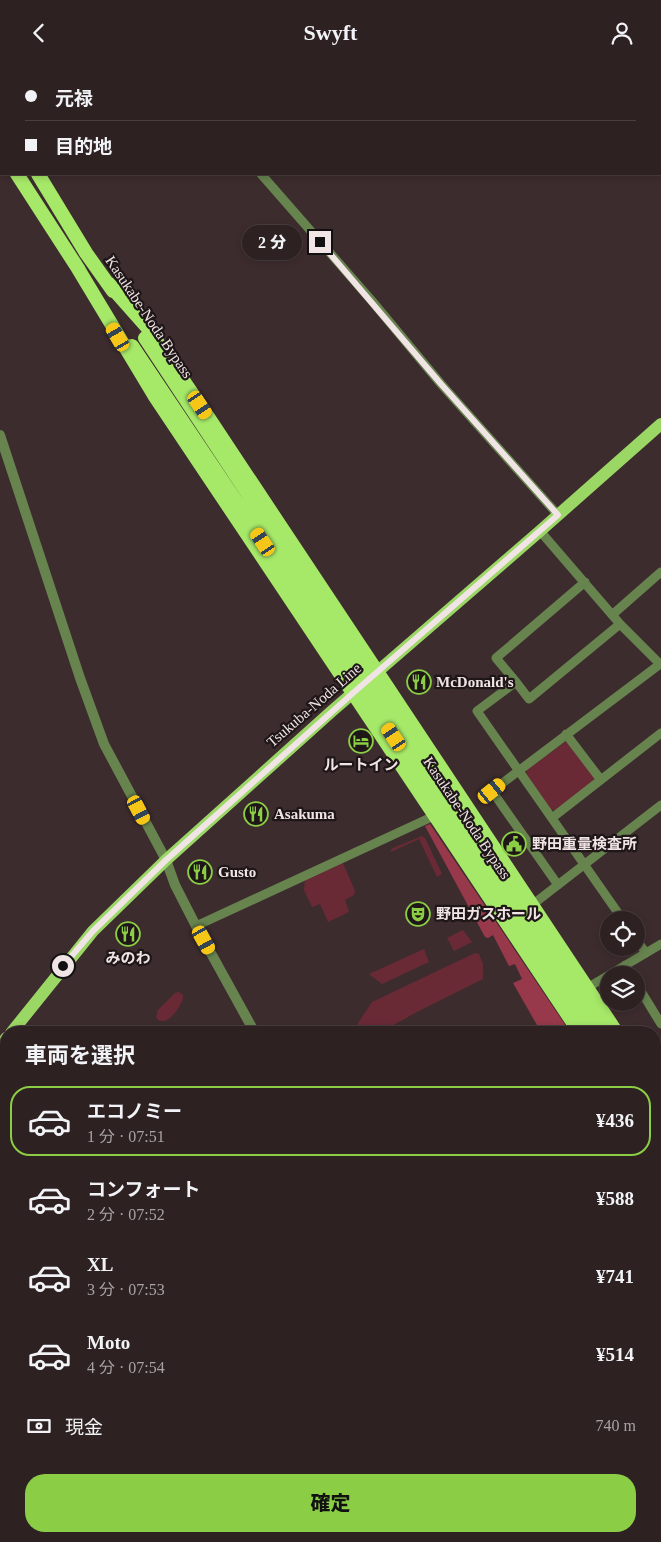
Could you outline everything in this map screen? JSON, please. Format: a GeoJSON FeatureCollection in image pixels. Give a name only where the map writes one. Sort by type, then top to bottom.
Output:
{"type":"FeatureCollection","features":[{"type":"Feature","properties":{"kind":"highway","name":"Kasukabe-Noda Bypass"},"geometry":{"type":"LineString","coordinates":[[18,175],[74,262],[591,1026]]}},
{"type":"Feature","properties":{"kind":"highway","name":"Kasukabe-Noda Bypass"},"geometry":{"type":"LineString","coordinates":[[39,175],[86,253],[145,338],[366,674],[591,1026]]}},
{"type":"Feature","properties":{"kind":"highway"},"geometry":{"type":"LineString","coordinates":[[74,262],[154,395],[353,693],[436,815],[590,1026]]}},
{"type":"Feature","properties":{"kind":"highway"},"geometry":{"type":"LineString","coordinates":[[108,283],[147,327],[378,671],[468,811],[612,1026]]}},
{"type":"Feature","properties":{"kind":"main road","name":"Tsukuba-Noda Line"},"geometry":{"type":"LineString","coordinates":[[17,1026],[93,931],[166,860],[353,693],[661,424]]}},
{"type":"Feature","properties":{"kind":"street"},"geometry":{"type":"LineString","coordinates":[[262,175],[441,384],[558,515]]}},
{"type":"Feature","properties":{"kind":"street"},"geometry":{"type":"LineString","coordinates":[[0,435],[91,711],[104,744],[166,860],[175,885],[196,926],[251,1026]]}},
{"type":"Feature","properties":{"kind":"street"},"geometry":{"type":"LineString","coordinates":[[540,531],[620,624],[660,664],[492,791],[558,885]]}},
{"type":"Feature","properties":{"kind":"street"},"geometry":{"type":"LineString","coordinates":[[612,615],[661,572]]}},
{"type":"Feature","properties":{"kind":"street"},"geometry":{"type":"LineString","coordinates":[[585,582],[496,658],[530,699],[620,624]]}},
{"type":"Feature","properties":{"kind":"street"},"geometry":{"type":"LineString","coordinates":[[516,682],[478,711],[617,911]]}},
{"type":"Feature","properties":{"kind":"street"},"geometry":{"type":"LineString","coordinates":[[552,818],[661,733]]}},
{"type":"Feature","properties":{"kind":"street"},"geometry":{"type":"LineString","coordinates":[[566,734],[601,780]]}},
{"type":"Feature","properties":{"kind":"street"},"geometry":{"type":"LineString","coordinates":[[532,905],[661,805]]}},
{"type":"Feature","properties":{"kind":"street"},"geometry":{"type":"LineString","coordinates":[[196,926],[436,815]]}},
{"type":"Feature","properties":{"kind":"street"},"geometry":{"type":"LineString","coordinates":[[587,988],[661,944]]}},
{"type":"Feature","properties":{"kind":"street"},"geometry":{"type":"LineString","coordinates":[[645,998],[661,1024]]}},
{"type":"Feature","properties":{"kind":"shaded area"},"geometry":{"type":"Polygon","coordinates":[[[565,742],[568,743],[594,777],[594,781],[555,810],[551,810],[526,774],[527,770],[565,742]]]}},
{"type":"Feature","properties":{"kind":"shaded area"},"geometry":{"type":"Polygon","coordinates":[[[430,824],[566,1026],[538,1026],[513,983],[522,979],[515,964],[509,966],[493,935],[488,938],[485,937],[425,826],[430,824]]]}},
{"type":"Feature","properties":{"kind":"shaded area"},"geometry":{"type":"Polygon","coordinates":[[[422,836],[425,838],[442,874],[437,877],[419,839],[391,852],[393,848],[422,836]]]}},
{"type":"Feature","properties":{"kind":"shaded area"},"geometry":{"type":"Polygon","coordinates":[[[343,863],[355,891],[354,895],[345,900],[349,912],[328,922],[320,904],[312,907],[304,890],[305,880],[343,863]]]}},
{"type":"Feature","properties":{"kind":"shaded area"},"geometry":{"type":"Polygon","coordinates":[[[463,930],[472,942],[454,951],[447,938],[463,930]]]}},
{"type":"Feature","properties":{"kind":"shaded area"},"geometry":{"type":"Polygon","coordinates":[[[424,949],[429,962],[382,984],[369,974],[424,949]]]}},
{"type":"Feature","properties":{"kind":"shaded area"},"geometry":{"type":"Polygon","coordinates":[[[475,953],[479,954],[483,964],[483,979],[392,1026],[356,1026],[372,1002],[475,953]]]}},
{"type":"Feature","properties":{"kind":"shaded area"},"geometry":{"type":"Polygon","coordinates":[[[179,992],[183,995],[183,998],[175,1013],[166,1021],[158,1020],[156,1017],[158,1010],[175,993],[179,992]]]}},
{"type":"Feature","properties":{"kind":"place","name":"McDonald's"},"geometry":{"type":"Point","coordinates":[419,682]}},
{"type":"Feature","properties":{"kind":"place","name":"ルートイン"},"geometry":{"type":"Point","coordinates":[361,741]}},
{"type":"Feature","properties":{"kind":"place","name":"Asakuma"},"geometry":{"type":"Point","coordinates":[256,814]}},
{"type":"Feature","properties":{"kind":"place","name":"野田重量検査所"},"geometry":{"type":"Point","coordinates":[514,844]}},
{"type":"Feature","properties":{"kind":"place","name":"Gusto"},"geometry":{"type":"Point","coordinates":[200,872]}},
{"type":"Feature","properties":{"kind":"place","name":"野田ガスホール"},"geometry":{"type":"Point","coordinates":[418,914]}},
{"type":"Feature","properties":{"kind":"place","name":"みのわ"},"geometry":{"type":"Point","coordinates":[128,934]}},
{"type":"Feature","properties":{"kind":"route"},"geometry":{"type":"LineString","coordinates":[[63,966],[93,931],[166,860],[353,693],[558,515],[441,384],[320,242]]}}]}
